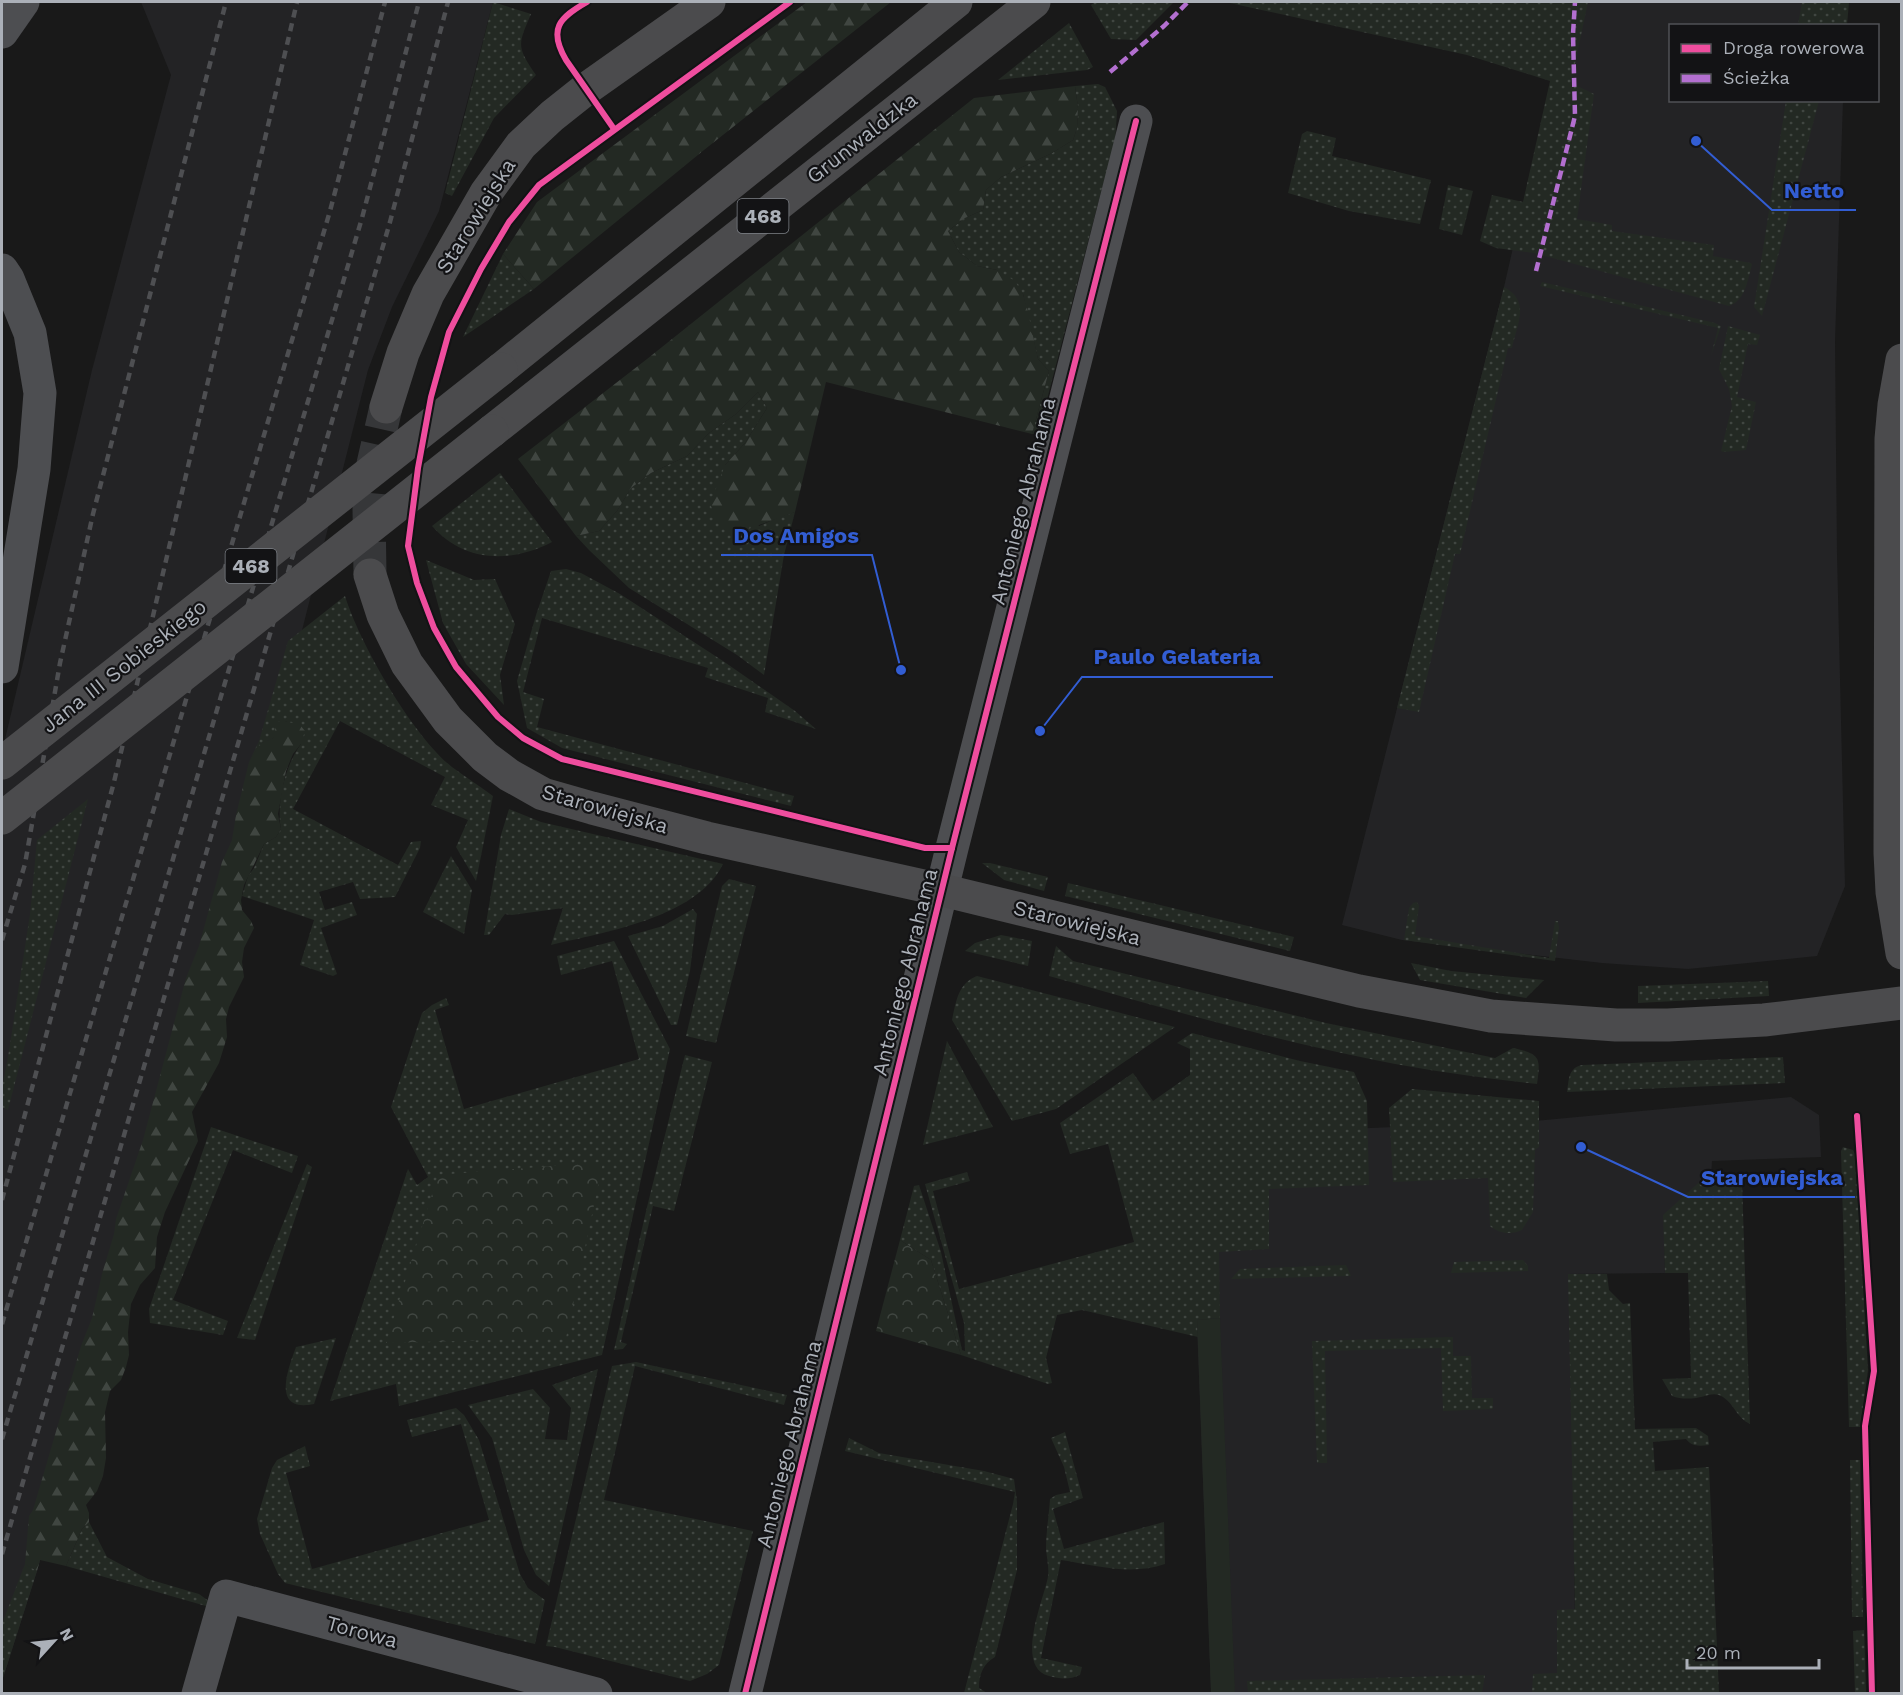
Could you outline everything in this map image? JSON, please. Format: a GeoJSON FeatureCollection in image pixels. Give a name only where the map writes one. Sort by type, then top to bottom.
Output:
{"type":"FeatureCollection","features":[{"type":"Feature","properties":{"kind":"main road","name":"Starowiejska"},"geometry":{"type":"LineString","coordinates":[[386,407],[403,353],[428,294],[486,192],[521,145],[586,89],[709,2]]}},
{"type":"Feature","properties":{"kind":"main road","name":"Jana III Sobieskiego"},"geometry":{"type":"LineString","coordinates":[[2,763],[501,369],[956,2]]}},
{"type":"Feature","properties":{"kind":"main road","name":"Grunwaldzka"},"geometry":{"type":"LineString","coordinates":[[492,431],[1034,2]]}},
{"type":"Feature","properties":{"kind":"main road"},"geometry":{"type":"LineString","coordinates":[[1902,360],[1891,439],[1890,806],[1892,892],[1902,953]]}},
{"type":"Feature","properties":{"kind":"main road","name":"Jana III Sobieskiego"},"geometry":{"type":"LineString","coordinates":[[2,818],[492,431]]}},
{"type":"Feature","properties":{"kind":"main road","name":"Starowiejska"},"geometry":{"type":"LineString","coordinates":[[370,575],[383,615],[407,664],[448,720],[484,757],[509,775],[543,794],[707,838],[942,890],[1359,991],[1491,1016],[1616,1025],[1668,1025],[1764,1020],[1902,1003]]}},
{"type":"Feature","properties":{"kind":"street"},"geometry":{"type":"LineString","coordinates":[[2,32],[23,2]]}},
{"type":"Feature","properties":{"kind":"street","name":"Antoniego Abrahama"},"geometry":{"type":"LineString","coordinates":[[745,1694],[942,890],[1136,121]]}},
{"type":"Feature","properties":{"kind":"street"},"geometry":{"type":"LineString","coordinates":[[2,270],[8,279],[30,333],[40,393],[34,469],[2,667]]}},
{"type":"Feature","properties":{"kind":"street","name":"Torowa"},"geometry":{"type":"LineString","coordinates":[[198,1694],[226,1596],[596,1694]]}},
{"type":"Feature","properties":{"kind":"shaded area"},"geometry":{"type":"Polygon","coordinates":[[[141,2],[493,2],[439,211],[392,307],[368,370],[293,666],[37,1571],[2,1681],[2,752],[92,370],[171,75],[141,2]]]}},
{"type":"Feature","properties":{"kind":"shaded area"},"geometry":{"type":"Polygon","coordinates":[[[1574,2],[1843,2],[1842,24],[1669,24],[1669,102],[1843,102],[1835,341],[1837,554],[1845,886],[1817,956],[1688,969],[1602,963],[1402,940],[1342,925],[1504,287],[1551,81],[1574,2]]]}},
{"type":"Feature","properties":{"kind":"shaded area"},"geometry":{"type":"Polygon","coordinates":[[[1791,1097],[1819,1115],[1821,1157],[1712,1161],[1711,1177],[1664,1224],[1665,1273],[1570,1274],[1576,1693],[1211,1693],[1190,1141],[1294,1131],[1523,1122],[1791,1097]]]}},
{"type":"Feature","properties":{"kind":"green space"},"geometry":{"type":"Polygon","coordinates":[[[493,2],[531,14],[521,45],[525,58],[536,75],[494,118],[452,196],[445,193],[493,2]]]}},
{"type":"Feature","properties":{"kind":"green space"},"geometry":{"type":"Polygon","coordinates":[[[807,2],[891,2],[704,150],[534,289],[503,254],[537,202],[807,2]]]}},
{"type":"Feature","properties":{"kind":"green space"},"geometry":{"type":"Polygon","coordinates":[[[1095,2],[1174,2],[1136,40],[1111,39],[1091,5],[1095,2]]]}},
{"type":"Feature","properties":{"kind":"green space"},"geometry":{"type":"Polygon","coordinates":[[[1225,2],[1588,2],[1571,83],[1594,94],[1577,219],[1612,225],[1612,231],[1714,245],[1713,256],[1751,263],[1749,277],[1742,295],[1729,306],[1534,253],[1496,248],[1480,241],[1492,195],[1523,202],[1550,81],[1467,55],[1225,2]]]}},
{"type":"Feature","properties":{"kind":"green space"},"geometry":{"type":"Polygon","coordinates":[[[1802,2],[1849,2],[1847,24],[1798,24],[1802,2]]]}},
{"type":"Feature","properties":{"kind":"green space"},"geometry":{"type":"Polygon","coordinates":[[[1069,23],[1093,67],[1087,70],[998,80],[1069,23]]]}},
{"type":"Feature","properties":{"kind":"green space"},"geometry":{"type":"Polygon","coordinates":[[[1098,84],[1105,87],[1117,111],[1115,143],[1038,434],[1032,434],[1049,371],[1038,359],[1023,294],[997,270],[977,266],[959,252],[948,231],[965,218],[983,210],[986,190],[1001,177],[1052,153],[1073,140],[1077,128],[1078,108],[1075,86],[1098,84]]]}},
{"type":"Feature","properties":{"kind":"green space"},"geometry":{"type":"Polygon","coordinates":[[[1075,86],[1078,108],[1077,128],[1073,140],[1052,153],[1001,177],[986,190],[983,210],[965,218],[948,231],[959,252],[977,266],[997,270],[1015,281],[1023,294],[1038,359],[1049,371],[1032,434],[826,382],[795,512],[740,532],[720,526],[710,504],[725,465],[745,443],[767,408],[758,392],[736,414],[709,433],[687,456],[651,473],[631,488],[617,511],[599,531],[576,536],[518,459],[974,98],[1075,86]]]}},
{"type":"Feature","properties":{"kind":"green space"},"geometry":{"type":"Polygon","coordinates":[[[1786,102],[1819,102],[1762,316],[1754,307],[1786,102]]]}},
{"type":"Feature","properties":{"kind":"green space"},"geometry":{"type":"Polygon","coordinates":[[[1307,131],[1336,138],[1332,156],[1431,180],[1420,224],[1349,211],[1288,193],[1302,134],[1307,131]]]}},
{"type":"Feature","properties":{"kind":"green space"},"geometry":{"type":"Polygon","coordinates":[[[1448,185],[1473,191],[1462,235],[1439,229],[1448,185]]]}},
{"type":"Feature","properties":{"kind":"green space"},"geometry":{"type":"Polygon","coordinates":[[[503,254],[534,289],[463,337],[503,254]]]}},
{"type":"Feature","properties":{"kind":"green space"},"geometry":{"type":"Polygon","coordinates":[[[1542,282],[1715,323],[1721,326],[1711,356],[1718,328],[1540,286],[1542,282]]]}},
{"type":"Feature","properties":{"kind":"green space"},"geometry":{"type":"Polygon","coordinates":[[[1504,287],[1512,293],[1520,306],[1519,322],[1512,348],[1508,348],[1460,554],[1455,554],[1419,712],[1397,708],[1504,287]]]}},
{"type":"Feature","properties":{"kind":"green space"},"geometry":{"type":"Polygon","coordinates":[[[1728,326],[1760,335],[1757,345],[1748,344],[1737,397],[1756,402],[1746,450],[1724,452],[1721,451],[1732,406],[1729,389],[1719,369],[1728,326]]]}},
{"type":"Feature","properties":{"kind":"green space"},"geometry":{"type":"Polygon","coordinates":[[[758,392],[767,408],[745,443],[725,465],[759,526],[795,512],[784,555],[764,675],[737,655],[629,588],[576,536],[599,531],[617,511],[631,488],[651,473],[687,456],[709,433],[736,414],[758,392]]]}},
{"type":"Feature","properties":{"kind":"green space"},"geometry":{"type":"Polygon","coordinates":[[[500,473],[552,542],[521,554],[489,556],[459,547],[432,526],[500,473]]]}},
{"type":"Feature","properties":{"kind":"green space"},"geometry":{"type":"Polygon","coordinates":[[[426,560],[474,580],[495,579],[515,624],[500,675],[504,705],[466,664],[443,623],[426,560]]]}},
{"type":"Feature","properties":{"kind":"green space"},"geometry":{"type":"Polygon","coordinates":[[[566,569],[581,573],[620,594],[723,661],[795,711],[816,729],[765,712],[768,698],[705,677],[708,668],[542,618],[523,692],[544,699],[537,727],[794,796],[791,806],[562,748],[527,728],[517,681],[551,571],[566,569]]]}},
{"type":"Feature","properties":{"kind":"green space"},"geometry":{"type":"Polygon","coordinates":[[[345,596],[375,663],[389,688],[421,734],[452,767],[493,796],[476,881],[456,847],[468,820],[431,805],[445,777],[340,721],[293,809],[398,865],[411,842],[421,841],[420,848],[395,897],[360,899],[353,882],[319,892],[325,910],[352,902],[357,915],[321,928],[337,974],[333,976],[300,965],[314,920],[242,896],[248,876],[264,844],[276,837],[281,829],[280,808],[283,785],[290,763],[301,744],[290,723],[285,721],[273,738],[260,744],[249,762],[259,741],[288,641],[345,596]]]}},
{"type":"Feature","properties":{"kind":"green space"},"geometry":{"type":"Polygon","coordinates":[[[285,721],[300,725],[305,731],[301,744],[293,754],[286,771],[278,814],[281,829],[276,837],[264,844],[244,885],[242,910],[254,928],[244,948],[242,962],[244,977],[229,1007],[226,1019],[227,1037],[219,1063],[192,1112],[198,1141],[165,1212],[157,1237],[155,1268],[140,1285],[131,1304],[128,1332],[129,1355],[121,1380],[110,1391],[105,1412],[106,1458],[103,1476],[97,1491],[86,1505],[89,1522],[82,1529],[66,1566],[40,1560],[37,1571],[25,1564],[29,1516],[33,1510],[81,1346],[92,1318],[116,1219],[143,1140],[186,978],[199,946],[222,862],[232,840],[249,762],[260,744],[273,738],[277,722],[285,721]]]}},
{"type":"Feature","properties":{"kind":"green space"},"geometry":{"type":"Polygon","coordinates":[[[88,799],[8,1110],[2,1107],[2,1088],[30,914],[37,840],[88,799]]]}},
{"type":"Feature","properties":{"kind":"green space"},"geometry":{"type":"Polygon","coordinates":[[[509,809],[541,822],[723,864],[710,882],[693,898],[671,910],[622,928],[551,945],[563,908],[505,914],[489,935],[484,935],[501,835],[509,809]]]}},
{"type":"Feature","properties":{"kind":"green space"},"geometry":{"type":"Polygon","coordinates":[[[451,856],[472,890],[464,934],[423,912],[451,856]]]}},
{"type":"Feature","properties":{"kind":"green space"},"geometry":{"type":"Polygon","coordinates":[[[982,863],[1048,877],[1044,891],[1004,880],[982,863]]]}},
{"type":"Feature","properties":{"kind":"green space"},"geometry":{"type":"Polygon","coordinates":[[[729,879],[756,886],[716,1043],[686,1036],[722,886],[729,879]]]}},
{"type":"Feature","properties":{"kind":"green space"},"geometry":{"type":"Polygon","coordinates":[[[1068,883],[1294,937],[1290,951],[1065,896],[1068,883]]]}},
{"type":"Feature","properties":{"kind":"green space"},"geometry":{"type":"Polygon","coordinates":[[[1417,902],[1419,906],[1415,936],[1549,958],[1555,921],[1558,921],[1555,961],[1404,940],[1409,908],[1417,902]]]}},
{"type":"Feature","properties":{"kind":"green space"},"geometry":{"type":"Polygon","coordinates":[[[693,909],[697,914],[690,971],[677,1025],[671,1025],[628,936],[663,926],[693,909]]]}},
{"type":"Feature","properties":{"kind":"green space"},"geometry":{"type":"Polygon","coordinates":[[[1001,935],[1032,941],[1028,966],[965,951],[975,943],[1001,935]]]}},
{"type":"Feature","properties":{"kind":"green space"},"geometry":{"type":"Polygon","coordinates":[[[614,941],[670,1049],[602,1355],[399,1406],[396,1384],[330,1401],[408,1169],[417,1185],[428,1177],[391,1107],[422,1013],[446,998],[449,1005],[435,1010],[464,1109],[639,1059],[612,961],[561,975],[557,956],[614,941]]]}},
{"type":"Feature","properties":{"kind":"green space"},"geometry":{"type":"Polygon","coordinates":[[[1056,946],[1073,961],[1326,1023],[1495,1058],[1513,1048],[1529,1052],[1537,1058],[1538,1062],[1537,1084],[1395,1064],[1293,1042],[1049,976],[1056,946]]]}},
{"type":"Feature","properties":{"kind":"green space"},"geometry":{"type":"Polygon","coordinates":[[[1411,963],[1451,971],[1544,980],[1526,998],[1420,980],[1411,963]]]}},
{"type":"Feature","properties":{"kind":"green space"},"geometry":{"type":"Polygon","coordinates":[[[977,976],[1175,1027],[1056,1109],[1012,1121],[952,1020],[962,988],[977,976]]]}},
{"type":"Feature","properties":{"kind":"green space"},"geometry":{"type":"Polygon","coordinates":[[[1768,981],[1769,996],[1638,1003],[1638,986],[1768,981]]]}},
{"type":"Feature","properties":{"kind":"green space"},"geometry":{"type":"Polygon","coordinates":[[[1192,1033],[1300,1061],[1354,1072],[1367,1101],[1369,1185],[1269,1189],[1269,1249],[1219,1252],[1220,1318],[1197,1320],[1198,1337],[1082,1310],[1057,1315],[1046,1358],[1052,1383],[1048,1384],[961,1355],[931,1260],[900,1240],[914,1186],[919,1185],[941,1252],[962,1350],[965,1351],[964,1323],[925,1184],[967,1172],[970,1181],[933,1191],[959,1289],[1134,1242],[1108,1144],[1070,1154],[1060,1123],[1133,1073],[1153,1101],[1190,1075],[1190,1049],[1177,1043],[1192,1033]]]}},
{"type":"Feature","properties":{"kind":"green space"},"geometry":{"type":"Polygon","coordinates":[[[947,1041],[993,1127],[923,1145],[947,1041]]]}},
{"type":"Feature","properties":{"kind":"green space"},"geometry":{"type":"Polygon","coordinates":[[[685,1055],[712,1062],[674,1211],[653,1206],[621,1342],[627,1344],[623,1349],[614,1350],[647,1207],[685,1055]]]}},
{"type":"Feature","properties":{"kind":"green space"},"geometry":{"type":"Polygon","coordinates":[[[1783,1057],[1785,1083],[1567,1092],[1572,1072],[1582,1065],[1783,1057]]]}},
{"type":"Feature","properties":{"kind":"green space"},"geometry":{"type":"Polygon","coordinates":[[[1412,1089],[1539,1101],[1539,1147],[1535,1150],[1533,1212],[1522,1230],[1506,1233],[1490,1226],[1488,1178],[1393,1182],[1389,1108],[1412,1089]]]}},
{"type":"Feature","properties":{"kind":"green space"},"geometry":{"type":"Polygon","coordinates":[[[211,1127],[298,1156],[292,1173],[233,1150],[173,1300],[228,1321],[223,1335],[150,1323],[149,1309],[211,1127]]]}},
{"type":"Feature","properties":{"kind":"green space"},"geometry":{"type":"Polygon","coordinates":[[[1843,1147],[1853,1150],[1855,1154],[1868,1370],[1860,1427],[1849,1427],[1841,1151],[1843,1147]]]}},
{"type":"Feature","properties":{"kind":"green space"},"geometry":{"type":"Polygon","coordinates":[[[603,1162],[566,1338],[386,1343],[438,1175],[603,1162]]]}},
{"type":"Feature","properties":{"kind":"green space"},"geometry":{"type":"Polygon","coordinates":[[[307,1164],[312,1167],[255,1340],[237,1338],[307,1164]]]}},
{"type":"Feature","properties":{"kind":"green space"},"geometry":{"type":"Polygon","coordinates":[[[1705,1177],[1711,1186],[1742,1181],[1750,1424],[1723,1397],[1713,1394],[1693,1398],[1675,1397],[1672,1396],[1662,1379],[1691,1378],[1688,1273],[1665,1273],[1663,1215],[1705,1177]]]}},
{"type":"Feature","properties":{"kind":"green space"},"geometry":{"type":"Polygon","coordinates":[[[900,1240],[931,1260],[961,1355],[876,1331],[900,1240]]]}},
{"type":"Feature","properties":{"kind":"green space"},"geometry":{"type":"Polygon","coordinates":[[[1523,1260],[1528,1266],[1528,1271],[1451,1273],[1454,1262],[1523,1260]]]}},
{"type":"Feature","properties":{"kind":"green space"},"geometry":{"type":"Polygon","coordinates":[[[1346,1265],[1351,1276],[1231,1279],[1240,1269],[1346,1265]]]}},
{"type":"Feature","properties":{"kind":"green space"},"geometry":{"type":"Polygon","coordinates":[[[1568,1274],[1607,1274],[1609,1290],[1623,1304],[1630,1303],[1635,1429],[1696,1428],[1708,1436],[1709,1445],[1693,1445],[1686,1439],[1653,1442],[1655,1471],[1709,1467],[1719,1693],[1532,1693],[1533,1674],[1557,1673],[1557,1610],[1575,1609],[1568,1274]]]}},
{"type":"Feature","properties":{"kind":"green space"},"geometry":{"type":"Polygon","coordinates":[[[1220,1318],[1235,1694],[1211,1693],[1197,1320],[1220,1318]]]}},
{"type":"Feature","properties":{"kind":"green space"},"geometry":{"type":"Polygon","coordinates":[[[1453,1337],[1453,1356],[1471,1356],[1472,1398],[1493,1398],[1493,1409],[1443,1411],[1441,1348],[1325,1351],[1327,1463],[1317,1463],[1312,1341],[1453,1337]]]}},
{"type":"Feature","properties":{"kind":"green space"},"geometry":{"type":"Polygon","coordinates":[[[336,1338],[314,1404],[301,1405],[292,1402],[287,1396],[286,1387],[289,1366],[296,1347],[336,1338]]]}},
{"type":"Feature","properties":{"kind":"green space"},"geometry":{"type":"Polygon","coordinates":[[[636,1362],[787,1395],[784,1405],[635,1366],[604,1500],[753,1531],[719,1665],[707,1674],[690,1681],[546,1646],[612,1366],[636,1362]]]}},
{"type":"Feature","properties":{"kind":"green space"},"geometry":{"type":"Polygon","coordinates":[[[598,1369],[549,1586],[536,1575],[524,1550],[492,1438],[468,1405],[533,1389],[550,1408],[545,1439],[567,1440],[571,1408],[552,1385],[598,1369]]]}},
{"type":"Feature","properties":{"kind":"green space"},"geometry":{"type":"Polygon","coordinates":[[[456,1408],[464,1415],[479,1440],[520,1574],[528,1588],[545,1600],[535,1644],[285,1583],[278,1574],[260,1534],[257,1519],[272,1468],[277,1460],[305,1446],[310,1466],[286,1473],[312,1569],[489,1520],[461,1424],[412,1437],[407,1420],[456,1408]]]}},
{"type":"Feature","properties":{"kind":"green space"},"geometry":{"type":"Polygon","coordinates":[[[1065,1432],[1083,1498],[1053,1509],[1064,1549],[1164,1522],[1165,1564],[1126,1569],[1061,1560],[1041,1658],[1082,1667],[1080,1675],[1072,1678],[1057,1678],[1039,1671],[1034,1661],[1032,1648],[1036,1619],[1048,1577],[1046,1543],[1050,1499],[1070,1492],[1064,1467],[1051,1438],[1065,1432]]]}},
{"type":"Feature","properties":{"kind":"green space"},"geometry":{"type":"Polygon","coordinates":[[[849,1438],[879,1453],[984,1471],[1014,1479],[1017,1502],[1017,1570],[995,1657],[985,1666],[980,1678],[979,1688],[987,1693],[964,1693],[1015,1492],[845,1451],[849,1438]]]}},
{"type":"Feature","properties":{"kind":"green space"},"geometry":{"type":"Polygon","coordinates":[[[1850,1460],[1860,1460],[1863,1617],[1852,1617],[1850,1460]]]}},
{"type":"Feature","properties":{"kind":"green space"},"geometry":{"type":"Polygon","coordinates":[[[89,1522],[107,1557],[148,1579],[199,1594],[210,1602],[206,1606],[66,1566],[82,1529],[89,1522]]]}},
{"type":"Feature","properties":{"kind":"green space"},"geometry":{"type":"Polygon","coordinates":[[[25,1564],[37,1571],[2,1681],[2,1624],[25,1564]]]}},
{"type":"Feature","properties":{"kind":"green space"},"geometry":{"type":"Polygon","coordinates":[[[1864,1630],[1866,1693],[1855,1693],[1853,1631],[1864,1630]]]}},
{"type":"Feature","properties":{"kind":"green space"},"geometry":{"type":"Polygon","coordinates":[[[1485,1675],[1482,1693],[1248,1693],[1247,1681],[1485,1675]]]}},
{"type":"Feature","properties":{"kind":"tunnel"},"geometry":{"type":"LineString","coordinates":[[370,575],[369,509],[373,464],[386,407]]}},
{"type":"Feature","properties":{"kind":"railway"},"geometry":{"type":"LineString","coordinates":[[2,940],[25,864],[60,663],[93,514],[226,2]]}},
{"type":"Feature","properties":{"kind":"railway"},"geometry":{"type":"LineString","coordinates":[[2,1200],[114,782],[297,2]]}},
{"type":"Feature","properties":{"kind":"railway"},"geometry":{"type":"LineString","coordinates":[[2,1324],[330,211],[385,2]]}},
{"type":"Feature","properties":{"kind":"railway"},"geometry":{"type":"LineString","coordinates":[[2,1439],[362,218],[419,2]]}},
{"type":"Feature","properties":{"kind":"railway"},"geometry":{"type":"LineString","coordinates":[[2,1554],[390,222],[448,2]]}},
{"type":"Feature","properties":{"kind":"marked path"},"geometry":{"type":"LineString","coordinates":[[1110,72],[1164,26],[1188,2]]}},
{"type":"Feature","properties":{"kind":"marked path"},"geometry":{"type":"LineString","coordinates":[[1536,271],[1575,116],[1573,34],[1575,2]]}},
{"type":"Feature","properties":{"kind":"cycle path"},"geometry":{"type":"LineString","coordinates":[[587,2],[563,19],[557,32],[558,40],[566,60],[614,129]]}},
{"type":"Feature","properties":{"kind":"cycle path"},"geometry":{"type":"LineString","coordinates":[[790,2],[539,185],[509,222],[481,269],[449,332],[431,397],[418,468],[408,546],[417,583],[434,628],[456,667],[498,717],[523,738],[562,759],[925,848],[952,848]]}},
{"type":"Feature","properties":{"kind":"cycle path"},"geometry":{"type":"LineString","coordinates":[[745,1694],[952,848],[1136,121]]}},
{"type":"Feature","properties":{"kind":"cycle path"},"geometry":{"type":"LineString","coordinates":[[1857,1116],[1874,1371],[1865,1426],[1872,1694]]}},
{"type":"Feature","properties":{"kind":"place","name":"Netto"},"geometry":{"type":"Point","coordinates":[1696,141]}},
{"type":"Feature","properties":{"kind":"place","name":"Dos Amigos"},"geometry":{"type":"Point","coordinates":[901,670]}},
{"type":"Feature","properties":{"kind":"place","name":"Paulo Gelateria"},"geometry":{"type":"Point","coordinates":[1040,731]}},
{"type":"Feature","properties":{"kind":"place","name":"Starowiejska"},"geometry":{"type":"Point","coordinates":[1581,1147]}}]}
